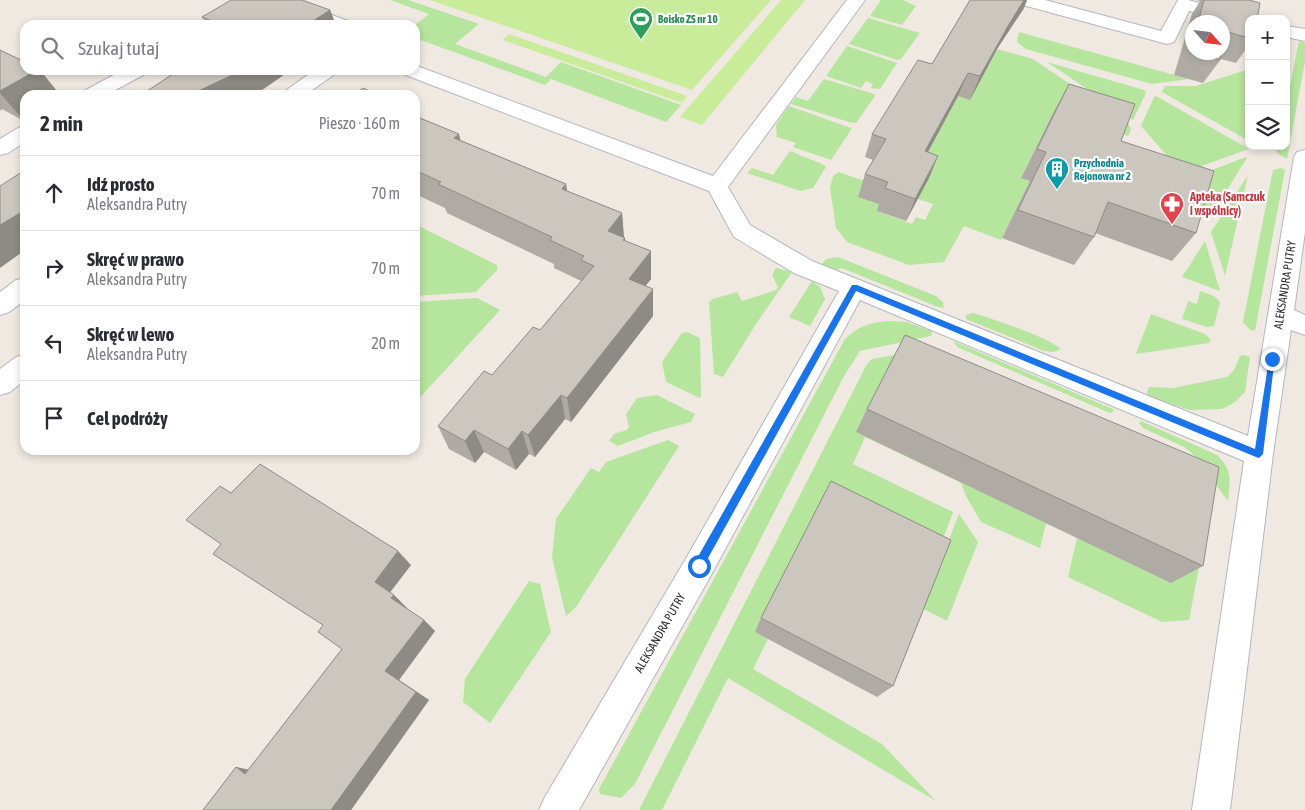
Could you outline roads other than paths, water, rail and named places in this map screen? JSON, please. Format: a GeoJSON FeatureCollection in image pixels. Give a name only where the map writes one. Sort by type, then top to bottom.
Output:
{"type":"FeatureCollection","features":[{"type":"Feature","properties":{"kind":"street"},"geometry":{"type":"LineString","coordinates":[[257,10],[275,0],[329,20]]}},
{"type":"Feature","properties":{"kind":"street"},"geometry":{"type":"LineString","coordinates":[[717,186],[856,0]]}},
{"type":"Feature","properties":{"kind":"street"},"geometry":{"type":"LineString","coordinates":[[1025,0],[1167,38],[1183,4],[1245,20]]}},
{"type":"Feature","properties":{"kind":"street"},"geometry":{"type":"LineString","coordinates":[[1290,32],[1305,36]]}},
{"type":"Feature","properties":{"kind":"street"},"geometry":{"type":"LineString","coordinates":[[420,74],[717,186],[742,231],[803,267],[1259,454]]}},
{"type":"Feature","properties":{"kind":"street"},"geometry":{"type":"LineString","coordinates":[[100,90],[129,75]]}},
{"type":"Feature","properties":{"kind":"street"},"geometry":{"type":"LineString","coordinates":[[299,90],[321,75]]}},
{"type":"Feature","properties":{"kind":"street"},"geometry":{"type":"LineString","coordinates":[[0,148],[20,136]]}},
{"type":"Feature","properties":{"kind":"street","name":"ALEKSANDRA PUTRY"},"geometry":{"type":"LineString","coordinates":[[1211,810],[1272,359],[1293,321],[1305,157]]}},
{"type":"Feature","properties":{"kind":"street","name":"ALEKSANDRA PUTRY"},"geometry":{"type":"LineString","coordinates":[[558,810],[694,574],[854,287]]}},
{"type":"Feature","properties":{"kind":"street"},"geometry":{"type":"LineString","coordinates":[[0,305],[20,290]]}},
{"type":"Feature","properties":{"kind":"street"},"geometry":{"type":"LineString","coordinates":[[0,384],[20,369]]}},
{"type":"Feature","properties":{"kind":"place","name":"Boisko ZS nr 10"},"geometry":{"type":"Point","coordinates":[641,40]}},
{"type":"Feature","properties":{"kind":"place","name":"Przychodnia Rejonowa nr 2"},"geometry":{"type":"Point","coordinates":[1057,190]}},
{"type":"Feature","properties":{"kind":"place","name":"Apteka (Samczuk i wspólnicy)"},"geometry":{"type":"Point","coordinates":[1172,225]}}]}
